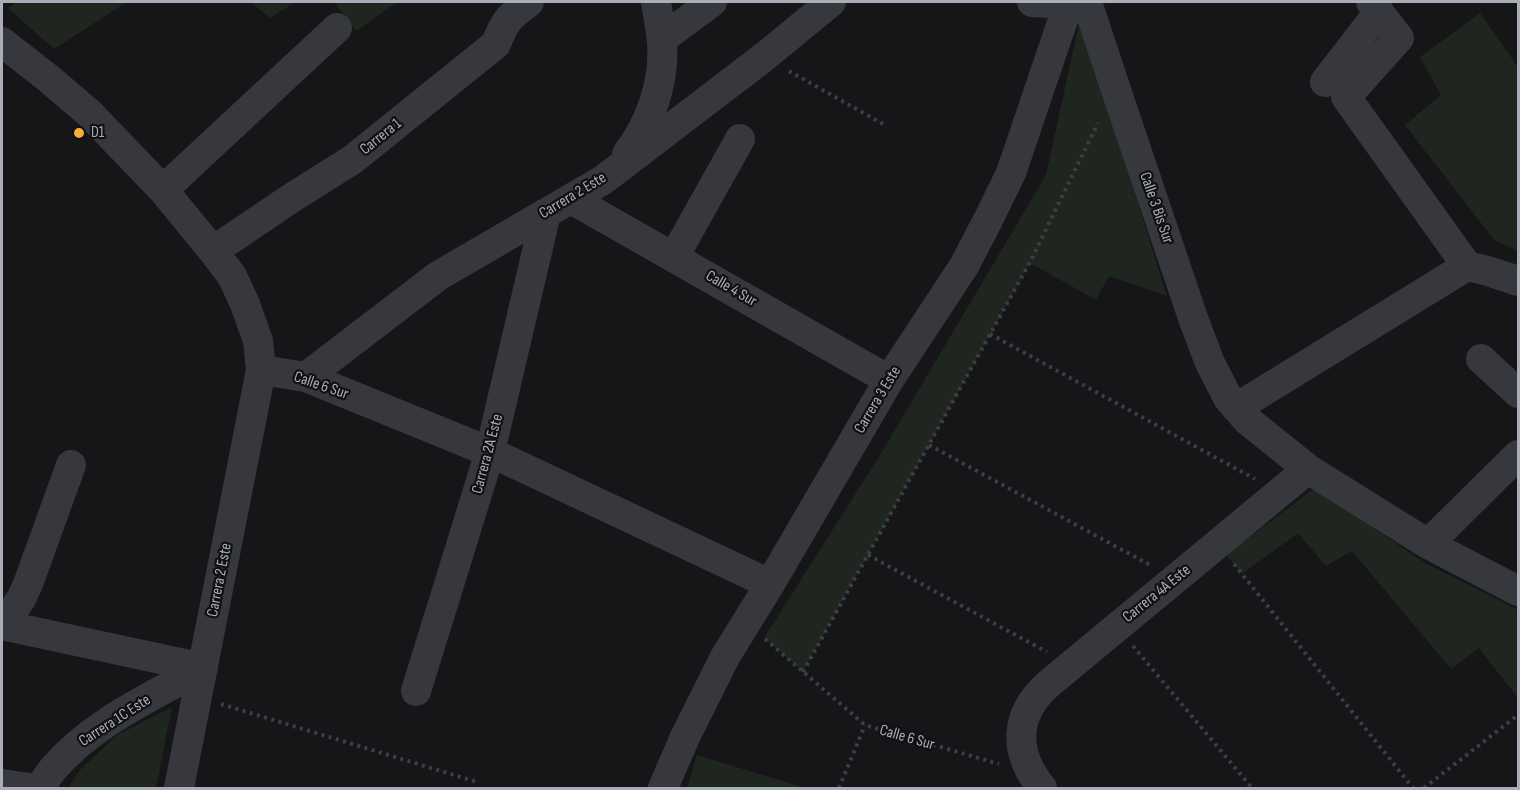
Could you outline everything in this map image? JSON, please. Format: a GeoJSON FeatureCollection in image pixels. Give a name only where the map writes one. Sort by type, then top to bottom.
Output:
{"type":"FeatureCollection","features":[{"type":"Feature","properties":{"kind":"street","name":"Carrera 1"},"geometry":{"type":"LineString","coordinates":[[213,251],[352,160],[496,44],[504,24],[512,14],[529,2]]}},
{"type":"Feature","properties":{"kind":"street"},"geometry":{"type":"LineString","coordinates":[[603,180],[632,148],[652,110],[662,67],[662,39],[656,2]]}},
{"type":"Feature","properties":{"kind":"street"},"geometry":{"type":"LineString","coordinates":[[662,39],[712,2]]}},
{"type":"Feature","properties":{"kind":"street","name":"Carrera 2 Este"},"geometry":{"type":"LineString","coordinates":[[306,377],[438,276],[603,180],[764,57],[831,2]]}},
{"type":"Feature","properties":{"kind":"street"},"geometry":{"type":"LineString","coordinates":[[1032,2],[1075,2]]}},
{"type":"Feature","properties":{"kind":"street","name":"Calle 3 Bis Sur"},"geometry":{"type":"LineString","coordinates":[[1075,2],[1115,87],[1210,363],[1221,386],[1236,408],[1308,469],[1428,544],[1518,591]]}},
{"type":"Feature","properties":{"kind":"street","name":"Carrera 3 Este"},"geometry":{"type":"LineString","coordinates":[[663,789],[685,737],[725,657],[889,380],[964,266],[993,211],[1011,173],[1075,2]]}},
{"type":"Feature","properties":{"kind":"street"},"geometry":{"type":"LineString","coordinates":[[1375,7],[1399,38],[1335,89],[1375,7]]}},
{"type":"Feature","properties":{"kind":"street"},"geometry":{"type":"LineString","coordinates":[[163,190],[337,28]]}},
{"type":"Feature","properties":{"kind":"street"},"geometry":{"type":"LineString","coordinates":[[2,42],[89,113],[163,190],[213,251],[232,276],[249,314],[258,341],[261,370]]}},
{"type":"Feature","properties":{"kind":"street"},"geometry":{"type":"LineString","coordinates":[[1335,89],[1467,266],[1518,281]]}},
{"type":"Feature","properties":{"kind":"street"},"geometry":{"type":"LineString","coordinates":[[674,256],[740,139]]}},
{"type":"Feature","properties":{"kind":"street","name":"Calle 4 Sur"},"geometry":{"type":"LineString","coordinates":[[572,199],[889,380]]}},
{"type":"Feature","properties":{"kind":"street","name":"Carrera 2A Este"},"geometry":{"type":"LineString","coordinates":[[416,691],[490,452],[546,213]]}},
{"type":"Feature","properties":{"kind":"street"},"geometry":{"type":"LineString","coordinates":[[1236,408],[1467,266]]}},
{"type":"Feature","properties":{"kind":"street"},"geometry":{"type":"LineString","coordinates":[[1481,359],[1518,393]]}},
{"type":"Feature","properties":{"kind":"street","name":"Carrera 2 Este"},"geometry":{"type":"LineString","coordinates":[[179,789],[261,370]]}},
{"type":"Feature","properties":{"kind":"street","name":"Calle 6 Sur"},"geometry":{"type":"LineString","coordinates":[[261,370],[306,377],[490,452],[770,584]]}},
{"type":"Feature","properties":{"kind":"street"},"geometry":{"type":"LineString","coordinates":[[1428,544],[1518,454]]}},
{"type":"Feature","properties":{"kind":"street"},"geometry":{"type":"LineString","coordinates":[[71,465],[28,584],[21,599],[2,625],[200,683]]}},
{"type":"Feature","properties":{"kind":"street","name":"Carrera 4A Este"},"geometry":{"type":"LineString","coordinates":[[1037,781],[1025,762],[1022,730],[1028,708],[1042,688],[1308,469]]}},
{"type":"Feature","properties":{"kind":"street","name":"Carrera 1C Este"},"geometry":{"type":"LineString","coordinates":[[40,789],[53,770],[97,729],[129,709],[200,683]]}},
{"type":"Feature","properties":{"kind":"street"},"geometry":{"type":"LineString","coordinates":[[2,784],[29,789]]}},
{"type":"Feature","properties":{"kind":"path"},"geometry":{"type":"LineString","coordinates":[[764,57],[883,124]]}},
{"type":"Feature","properties":{"kind":"path"},"geometry":{"type":"LineString","coordinates":[[803,672],[1030,262],[1115,87]]}},
{"type":"Feature","properties":{"kind":"path"},"geometry":{"type":"LineString","coordinates":[[990,334],[1280,493]]}},
{"type":"Feature","properties":{"kind":"path"},"geometry":{"type":"LineString","coordinates":[[929,445],[1175,578]]}},
{"type":"Feature","properties":{"kind":"path"},"geometry":{"type":"LineString","coordinates":[[1217,544],[1413,789]]}},
{"type":"Feature","properties":{"kind":"path"},"geometry":{"type":"LineString","coordinates":[[868,555],[1071,665]]}},
{"type":"Feature","properties":{"kind":"path","name":"Calle 6 Sur"},"geometry":{"type":"LineString","coordinates":[[747,623],[865,725],[1037,781]]}},
{"type":"Feature","properties":{"kind":"path"},"geometry":{"type":"LineString","coordinates":[[1117,626],[1252,789]]}},
{"type":"Feature","properties":{"kind":"path"},"geometry":{"type":"LineString","coordinates":[[200,683],[477,782]]}},
{"type":"Feature","properties":{"kind":"path"},"geometry":{"type":"LineString","coordinates":[[1424,789],[1518,715]]}},
{"type":"Feature","properties":{"kind":"path"},"geometry":{"type":"LineString","coordinates":[[839,789],[865,725]]}},
{"type":"Feature","properties":{"kind":"shaded area"},"geometry":{"type":"Polygon","coordinates":[[[17,2],[127,2],[54,49],[8,8],[17,2]]]}},
{"type":"Feature","properties":{"kind":"shaded area"},"geometry":{"type":"Polygon","coordinates":[[[251,2],[295,2],[270,18],[251,2]]]}},
{"type":"Feature","properties":{"kind":"shaded area"},"geometry":{"type":"Polygon","coordinates":[[[334,2],[397,2],[356,31],[334,2]]]}},
{"type":"Feature","properties":{"kind":"shaded area"},"geometry":{"type":"Polygon","coordinates":[[[1480,13],[1518,67],[1518,251],[1495,241],[1405,125],[1441,95],[1420,57],[1480,13]]]}},
{"type":"Feature","properties":{"kind":"shaded area"},"geometry":{"type":"Polygon","coordinates":[[[1080,19],[1167,296],[1109,276],[1096,300],[1030,263],[803,672],[764,638],[880,455],[1046,175],[1080,19]]]}},
{"type":"Feature","properties":{"kind":"shaded area"},"geometry":{"type":"Polygon","coordinates":[[[1315,488],[1425,563],[1518,610],[1518,698],[1479,648],[1451,669],[1352,551],[1326,566],[1298,533],[1242,574],[1226,555],[1315,488]]]}},
{"type":"Feature","properties":{"kind":"shaded area"},"geometry":{"type":"Polygon","coordinates":[[[172,707],[156,788],[68,788],[80,770],[117,735],[172,707]]]}},
{"type":"Feature","properties":{"kind":"shaded area"},"geometry":{"type":"Polygon","coordinates":[[[697,755],[805,788],[687,788],[697,755]]]}},
{"type":"Feature","properties":{"kind":"place","name":"D1"},"geometry":{"type":"Point","coordinates":[79,133]}}]}
